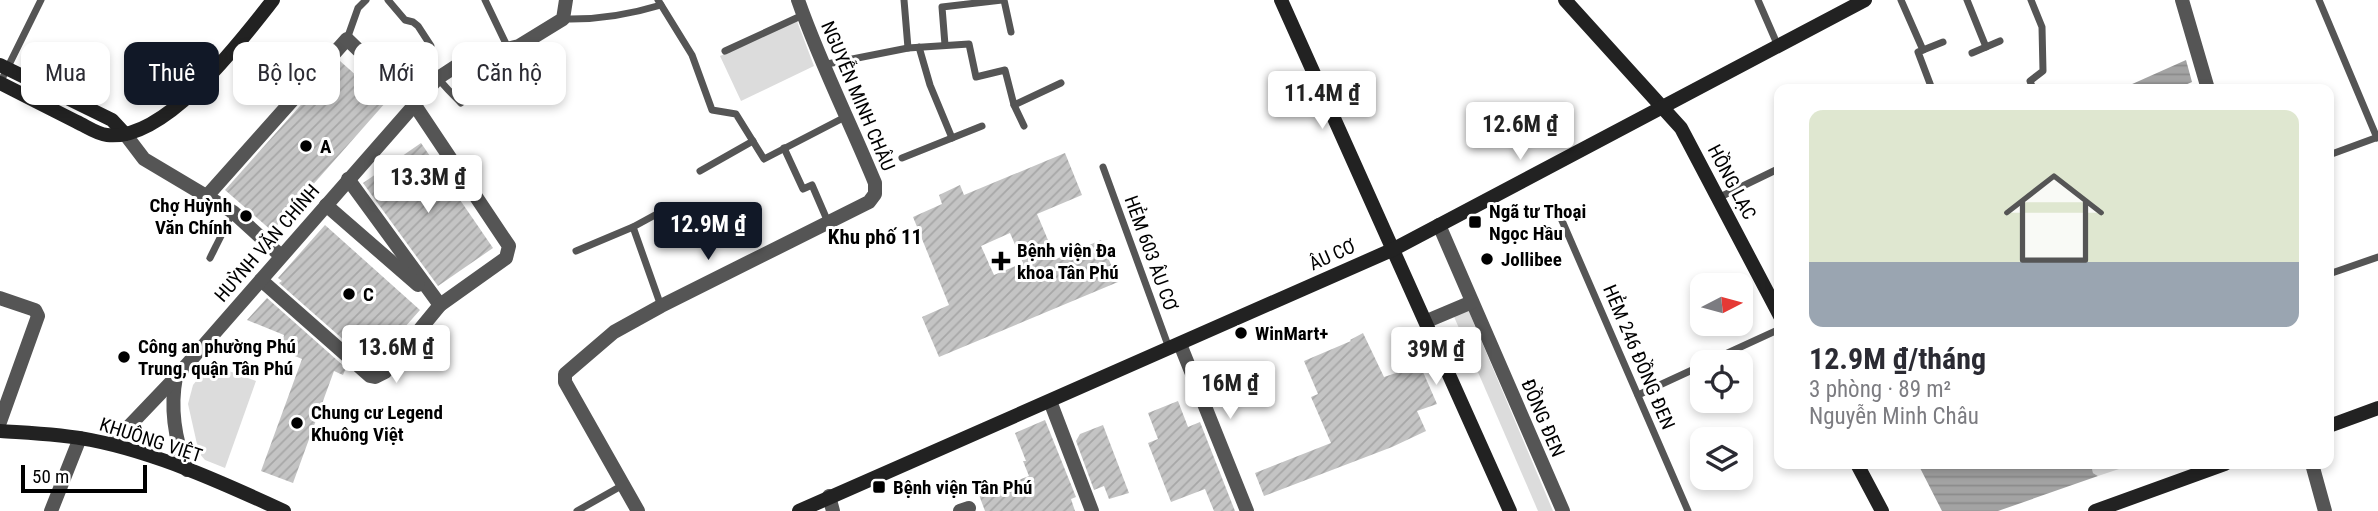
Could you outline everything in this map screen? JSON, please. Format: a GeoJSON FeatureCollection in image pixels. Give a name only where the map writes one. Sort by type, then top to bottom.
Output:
{"type":"FeatureCollection","features":[{"type":"Feature","properties":{"kind":"street"},"geometry":{"type":"LineString","coordinates":[[0,83],[105,135],[125,135],[165,116],[188,97],[273,0]]}},
{"type":"Feature","properties":{"kind":"street","name":"NGUYỄN MINH CHÂU"},"geometry":{"type":"LineString","coordinates":[[638,511],[564,378],[568,371],[614,332],[869,202],[875,194],[875,183],[848,116],[822,65],[798,0]]}},
{"type":"Feature","properties":{"kind":"street"},"geometry":{"type":"LineString","coordinates":[[1281,0],[1510,511]]}},
{"type":"Feature","properties":{"kind":"street","name":"HỒNG LẠC"},"geometry":{"type":"LineString","coordinates":[[1565,0],[1663,106],[1685,135],[1774,305]]}},
{"type":"Feature","properties":{"kind":"street","name":"ÂU CƠ"},"geometry":{"type":"LineString","coordinates":[[799,511],[1394,249],[1865,0]]}},
{"type":"Feature","properties":{"kind":"street"},"geometry":{"type":"LineString","coordinates":[[2182,0],[2207,84]]}},
{"type":"Feature","properties":{"kind":"street","name":"HUỲNH VĂN CHÍNH"},"geometry":{"type":"LineString","coordinates":[[519,42],[563,7]]}},
{"type":"Feature","properties":{"kind":"street"},"geometry":{"type":"LineString","coordinates":[[207,196],[347,39],[354,46]]}},
{"type":"Feature","properties":{"kind":"street"},"geometry":{"type":"LineString","coordinates":[[3,66],[112,120],[137,153],[152,165],[233,212],[281,256]]}},
{"type":"Feature","properties":{"kind":"street","name":"HUỲNH VĂN CHÍNH"},"geometry":{"type":"LineString","coordinates":[[438,78],[452,69]]}},
{"type":"Feature","properties":{"kind":"street","name":"HUỲNH VĂN CHÍNH"},"geometry":{"type":"LineString","coordinates":[[112,444],[176,377],[413,105]]}},
{"type":"Feature","properties":{"kind":"street"},"geometry":{"type":"LineString","coordinates":[[261,280],[370,376],[375,377],[384,372],[440,305],[506,258],[509,246],[415,105]]}},
{"type":"Feature","properties":{"kind":"street"},"geometry":{"type":"LineString","coordinates":[[348,179],[440,305]]}},
{"type":"Feature","properties":{"kind":"street"},"geometry":{"type":"LineString","coordinates":[[326,205],[440,305]]}},
{"type":"Feature","properties":{"kind":"street","name":"ĐỒNG ĐEN"},"geometry":{"type":"LineString","coordinates":[[1439,225],[1563,511]]}},
{"type":"Feature","properties":{"kind":"street"},"geometry":{"type":"LineString","coordinates":[[0,298],[35,310],[38,316],[0,422]]}},
{"type":"Feature","properties":{"kind":"street"},"geometry":{"type":"LineString","coordinates":[[1427,321],[1472,302]]}},
{"type":"Feature","properties":{"kind":"street"},"geometry":{"type":"LineString","coordinates":[[1174,346],[1247,511]]}},
{"type":"Feature","properties":{"kind":"street"},"geometry":{"type":"LineString","coordinates":[[176,377],[173,403],[176,429],[187,470]]}},
{"type":"Feature","properties":{"kind":"street"},"geometry":{"type":"LineString","coordinates":[[1050,401],[1093,511]]}},
{"type":"Feature","properties":{"kind":"street"},"geometry":{"type":"LineString","coordinates":[[2334,424],[2378,408]]}},
{"type":"Feature","properties":{"kind":"street","name":"KHUÔNG VIỆT"},"geometry":{"type":"LineString","coordinates":[[0,431],[80,438],[112,444],[187,470],[284,511]]}},
{"type":"Feature","properties":{"kind":"street"},"geometry":{"type":"LineString","coordinates":[[51,511],[80,438]]}},
{"type":"Feature","properties":{"kind":"street"},"geometry":{"type":"LineString","coordinates":[[1860,469],[1882,511]]}},
{"type":"Feature","properties":{"kind":"street"},"geometry":{"type":"LineString","coordinates":[[2095,511],[2211,469]]}},
{"type":"Feature","properties":{"kind":"street"},"geometry":{"type":"LineString","coordinates":[[2313,469],[2325,511]]}},
{"type":"Feature","properties":{"kind":"street"},"geometry":{"type":"LineString","coordinates":[[829,496],[833,511]]}},
{"type":"Feature","properties":{"kind":"lane"},"geometry":{"type":"LineString","coordinates":[[0,83],[3,66],[41,0]]}},
{"type":"Feature","properties":{"kind":"lane"},"geometry":{"type":"LineString","coordinates":[[347,39],[358,8],[366,0]]}},
{"type":"Feature","properties":{"kind":"lane"},"geometry":{"type":"LineString","coordinates":[[388,0],[405,20],[418,26],[428,42]]}},
{"type":"Feature","properties":{"kind":"lane"},"geometry":{"type":"LineString","coordinates":[[485,0],[505,42]]}},
{"type":"Feature","properties":{"kind":"lane"},"geometry":{"type":"LineString","coordinates":[[904,0],[908,48]]}},
{"type":"Feature","properties":{"kind":"lane"},"geometry":{"type":"LineString","coordinates":[[945,45],[942,7],[1003,0],[1011,33]]}},
{"type":"Feature","properties":{"kind":"lane"},"geometry":{"type":"LineString","coordinates":[[1758,0],[1778,46]]}},
{"type":"Feature","properties":{"kind":"lane"},"geometry":{"type":"LineString","coordinates":[[1901,0],[1923,50]]}},
{"type":"Feature","properties":{"kind":"lane"},"geometry":{"type":"LineString","coordinates":[[1967,0],[1986,47]]}},
{"type":"Feature","properties":{"kind":"lane"},"geometry":{"type":"LineString","coordinates":[[2031,0],[2042,27],[2043,71],[2030,81],[2031,84]]}},
{"type":"Feature","properties":{"kind":"lane"},"geometry":{"type":"LineString","coordinates":[[2319,0],[2378,137],[2334,153]]}},
{"type":"Feature","properties":{"kind":"lane"},"geometry":{"type":"LineString","coordinates":[[563,7],[582,20],[626,16],[660,2],[692,55],[712,110],[736,114],[764,159],[848,116]]}},
{"type":"Feature","properties":{"kind":"lane"},"geometry":{"type":"LineString","coordinates":[[725,51],[803,15]]}},
{"type":"Feature","properties":{"kind":"lane"},"geometry":{"type":"LineString","coordinates":[[1972,53],[2000,41]]}},
{"type":"Feature","properties":{"kind":"lane"},"geometry":{"type":"LineString","coordinates":[[1930,84],[1918,52],[1943,42]]}},
{"type":"Feature","properties":{"kind":"lane"},"geometry":{"type":"LineString","coordinates":[[822,65],[908,48],[969,44],[976,77],[1005,70],[1014,105],[1024,126]]}},
{"type":"Feature","properties":{"kind":"lane"},"geometry":{"type":"LineString","coordinates":[[919,47],[930,85],[952,138]]}},
{"type":"Feature","properties":{"kind":"lane"},"geometry":{"type":"LineString","coordinates":[[438,78],[452,93]]}},
{"type":"Feature","properties":{"kind":"lane"},"geometry":{"type":"LineString","coordinates":[[1014,105],[1061,83]]}},
{"type":"Feature","properties":{"kind":"lane"},"geometry":{"type":"LineString","coordinates":[[902,158],[982,126]]}},
{"type":"Feature","properties":{"kind":"lane"},"geometry":{"type":"LineString","coordinates":[[700,171],[753,141]]}},
{"type":"Feature","properties":{"kind":"lane"},"geometry":{"type":"LineString","coordinates":[[784,148],[803,189],[812,185],[828,222]]}},
{"type":"Feature","properties":{"kind":"lane","name":"HẺM 603 ÂU CƠ"},"geometry":{"type":"LineString","coordinates":[[1103,167],[1174,346]]}},
{"type":"Feature","properties":{"kind":"lane"},"geometry":{"type":"LineString","coordinates":[[1718,198],[1774,171]]}},
{"type":"Feature","properties":{"kind":"lane"},"geometry":{"type":"LineString","coordinates":[[576,251],[633,227],[666,209]]}},
{"type":"Feature","properties":{"kind":"lane"},"geometry":{"type":"LineString","coordinates":[[210,258],[233,212]]}},
{"type":"Feature","properties":{"kind":"lane","name":"HẺM 246 ĐỒNG ĐEN"},"geometry":{"type":"LineString","coordinates":[[1560,216],[1688,511]]}},
{"type":"Feature","properties":{"kind":"lane"},"geometry":{"type":"LineString","coordinates":[[633,227],[661,306]]}},
{"type":"Feature","properties":{"kind":"lane"},"geometry":{"type":"LineString","coordinates":[[2334,272],[2378,257]]}},
{"type":"Feature","properties":{"kind":"lane"},"geometry":{"type":"LineString","coordinates":[[1734,350],[1774,332]]}},
{"type":"Feature","properties":{"kind":"lane"},"geometry":{"type":"LineString","coordinates":[[1638,395],[1690,371]]}},
{"type":"Feature","properties":{"kind":"lane"},"geometry":{"type":"LineString","coordinates":[[577,511],[623,484]]}},
{"type":"Feature","properties":{"kind":"shaded area"},"geometry":{"type":"Polygon","coordinates":[[[797,21],[814,66],[741,101],[720,56],[797,21]]]}},
{"type":"Feature","properties":{"kind":"shaded area"},"geometry":{"type":"Polygon","coordinates":[[[2186,60],[2192,82],[2187,84],[2132,84],[2186,60]]]}},
{"type":"Feature","properties":{"kind":"shaded area"},"geometry":{"type":"Polygon","coordinates":[[[1467,307],[1553,511],[1538,511],[1452,312],[1467,307]]]}},
{"type":"Feature","properties":{"kind":"shaded area"},"geometry":{"type":"Polygon","coordinates":[[[210,364],[256,381],[225,468],[205,460],[199,453],[188,404],[193,385],[210,364]]]}},
{"type":"Feature","properties":{"kind":"shaded area"},"geometry":{"type":"Polygon","coordinates":[[[1921,469],[2092,469],[2098,476],[1998,511],[1942,511],[1921,469]]]}},
{"type":"Feature","properties":{"kind":"shaded area"},"geometry":{"type":"Polygon","coordinates":[[[2092,469],[2119,469],[2098,476],[2092,469]]]}},
{"type":"Feature","properties":{"kind":"building","name":"A"},"geometry":{"type":"Polygon","coordinates":[[[340,61],[354,73],[354,105],[383,105],[272,231],[225,190],[301,105],[340,105],[340,61]]]}},
{"type":"Feature","properties":{"kind":"building"},"geometry":{"type":"Polygon","coordinates":[[[421,143],[493,248],[438,286],[363,183],[421,143]]]}},
{"type":"Feature","properties":{"kind":"building"},"geometry":{"type":"Polygon","coordinates":[[[1065,153],[1082,195],[1037,214],[1056,259],[1101,240],[1118,282],[939,357],[922,317],[949,305],[913,217],[942,204],[939,195],[960,185],[964,195],[1065,153]],[[1010,233],[981,246],[994,275],[1023,263],[1010,233]]]}},
{"type":"Feature","properties":{"kind":"building","name":"C"},"geometry":{"type":"Polygon","coordinates":[[[325,225],[420,310],[373,363],[279,283],[282,281],[278,278],[325,225]]]}},
{"type":"Feature","properties":{"kind":"building","name":"Chung cư Legend Khuông Việt"},"geometry":{"type":"Polygon","coordinates":[[[267,298],[346,368],[343,375],[334,371],[293,483],[261,471],[302,359],[281,350],[284,335],[247,320],[267,298]]]}},
{"type":"Feature","properties":{"kind":"building"},"geometry":{"type":"Polygon","coordinates":[[[1363,333],[1384,377],[1420,365],[1437,404],[1417,411],[1426,431],[1392,447],[1264,496],[1255,473],[1331,443],[1311,397],[1318,394],[1304,361],[1363,333]]]}},
{"type":"Feature","properties":{"kind":"building"},"geometry":{"type":"Polygon","coordinates":[[[1178,401],[1188,427],[1200,422],[1235,511],[1214,511],[1205,489],[1171,502],[1148,443],[1158,439],[1148,413],[1178,401]]]}},
{"type":"Feature","properties":{"kind":"building"},"geometry":{"type":"Polygon","coordinates":[[[1045,420],[1076,497],[1071,499],[1075,511],[985,511],[979,495],[1029,476],[1015,433],[1045,420]]]}},
{"type":"Feature","properties":{"kind":"building"},"geometry":{"type":"Polygon","coordinates":[[[1103,425],[1129,493],[1109,499],[1104,486],[1094,490],[1076,441],[1080,434],[1103,425]]]}},
{"type":"Feature","properties":{"kind":"place","name":"A"},"geometry":{"type":"Point","coordinates":[306,146]}},
{"type":"Feature","properties":{"kind":"place","name":"Chợ Huỳnh Văn Chính"},"geometry":{"type":"Point","coordinates":[246,216]}},
{"type":"Feature","properties":{"kind":"place","name":"Ngã tư Thoại Ngọc Hầu"},"geometry":{"type":"Point","coordinates":[1475,222]}},
{"type":"Feature","properties":{"kind":"place","name":"Jollibee"},"geometry":{"type":"Point","coordinates":[1487,259]}},
{"type":"Feature","properties":{"kind":"place","name":"Bệnh viện Đa khoa Tân Phú"},"geometry":{"type":"Point","coordinates":[1001,261]}},
{"type":"Feature","properties":{"kind":"place","name":"C"},"geometry":{"type":"Point","coordinates":[349,294]}},
{"type":"Feature","properties":{"kind":"place","name":"WinMart+"},"geometry":{"type":"Point","coordinates":[1241,333]}},
{"type":"Feature","properties":{"kind":"place","name":"Công an phường Phú Trung, quận Tân Phú"},"geometry":{"type":"Point","coordinates":[124,357]}},
{"type":"Feature","properties":{"kind":"place","name":"Chung cư Legend Khuông Việt"},"geometry":{"type":"Point","coordinates":[297,423]}},
{"type":"Feature","properties":{"kind":"place","name":"Bệnh viện Tân Phú"},"geometry":{"type":"Point","coordinates":[879,487]}},
{"type":"Feature","properties":{"kind":"district","name":"Khu phố 11"},"geometry":{"type":"Point","coordinates":[875,237]}}]}
